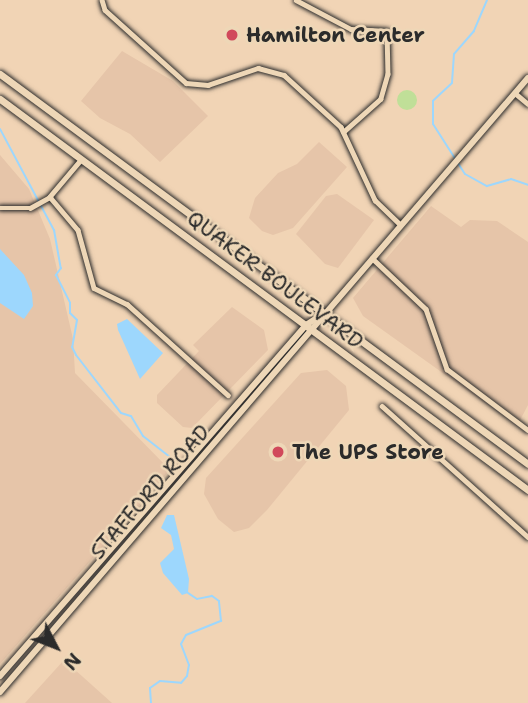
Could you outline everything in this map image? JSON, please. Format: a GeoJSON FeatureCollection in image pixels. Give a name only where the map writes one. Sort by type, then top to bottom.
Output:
{"type":"FeatureCollection","features":[{"type":"Feature","properties":{"kind":"main road","name":"QUAKER BOULEVARD"},"geometry":{"type":"LineString","coordinates":[[0,74],[528,464]]}},
{"type":"Feature","properties":{"kind":"main road","name":"STAFFORD ROAD"},"geometry":{"type":"LineString","coordinates":[[0,692],[314,331],[324,313],[528,78]]}},
{"type":"Feature","properties":{"kind":"main road","name":"QUAKER BOULEVARD"},"geometry":{"type":"LineString","coordinates":[[0,99],[528,490]]}},
{"type":"Feature","properties":{"kind":"main road","name":"STAFFORD ROAD"},"geometry":{"type":"LineString","coordinates":[[0,676],[306,325],[324,313]]}},
{"type":"Feature","properties":{"kind":"street"},"geometry":{"type":"LineString","coordinates":[[102,0],[105,10],[186,83],[208,85],[253,68],[271,69],[290,81],[344,132],[375,200],[400,224]]}},
{"type":"Feature","properties":{"kind":"street"},"geometry":{"type":"LineString","coordinates":[[296,0],[351,29],[387,31],[384,92],[372,110],[344,132]]}},
{"type":"Feature","properties":{"kind":"street"},"geometry":{"type":"LineString","coordinates":[[515,93],[528,104]]}},
{"type":"Feature","properties":{"kind":"street"},"geometry":{"type":"LineString","coordinates":[[0,208],[30,208],[48,199],[82,159]]}},
{"type":"Feature","properties":{"kind":"street"},"geometry":{"type":"LineString","coordinates":[[48,199],[78,230],[94,288],[127,304],[228,396]]}},
{"type":"Feature","properties":{"kind":"street"},"geometry":{"type":"LineString","coordinates":[[372,257],[426,309],[447,369],[528,430]]}},
{"type":"Feature","properties":{"kind":"street"},"geometry":{"type":"LineString","coordinates":[[382,407],[528,537]]}},
{"type":"Feature","properties":{"kind":"shaded area"},"geometry":{"type":"Polygon","coordinates":[[[122,51],[173,81],[208,116],[160,162],[130,134],[100,118],[81,101],[122,51]]]}},
{"type":"Feature","properties":{"kind":"shaded area"},"geometry":{"type":"Polygon","coordinates":[[[319,142],[347,167],[293,228],[273,235],[262,231],[249,218],[255,198],[278,173],[297,164],[319,142]]]}},
{"type":"Feature","properties":{"kind":"shaded area"},"geometry":{"type":"Polygon","coordinates":[[[0,155],[29,189],[50,239],[73,339],[75,373],[170,470],[0,664],[0,155]]]}},
{"type":"Feature","properties":{"kind":"shaded area"},"geometry":{"type":"Polygon","coordinates":[[[337,194],[374,220],[338,268],[325,264],[296,234],[326,196],[337,194]]]}},
{"type":"Feature","properties":{"kind":"shaded area"},"geometry":{"type":"Polygon","coordinates":[[[431,206],[461,227],[470,220],[497,221],[528,242],[528,405],[517,426],[363,316],[353,298],[431,206]]]}},
{"type":"Feature","properties":{"kind":"shaded area"},"geometry":{"type":"Polygon","coordinates":[[[232,307],[264,330],[268,350],[192,428],[183,427],[157,403],[157,395],[199,351],[193,345],[232,307]]]}},
{"type":"Feature","properties":{"kind":"shaded area"},"geometry":{"type":"Polygon","coordinates":[[[327,370],[346,386],[349,410],[267,510],[249,528],[234,532],[218,519],[204,494],[206,478],[301,373],[327,370]]]}},
{"type":"Feature","properties":{"kind":"shaded area"},"geometry":{"type":"Polygon","coordinates":[[[64,660],[112,703],[25,703],[64,660]]]}},
{"type":"Feature","properties":{"kind":"green space"},"geometry":{"type":"Polygon","coordinates":[[[403,90],[411,90],[417,100],[411,110],[403,110],[397,104],[397,96],[403,90]]]}},
{"type":"Feature","properties":{"kind":"water"},"geometry":{"type":"Polygon","coordinates":[[[0,249],[24,275],[32,293],[33,306],[24,319],[0,303],[0,249]]]}},
{"type":"Feature","properties":{"kind":"water"},"geometry":{"type":"Polygon","coordinates":[[[127,319],[163,353],[140,379],[118,330],[117,324],[127,319]]]}},
{"type":"Feature","properties":{"kind":"water"},"geometry":{"type":"Polygon","coordinates":[[[167,515],[174,515],[189,579],[188,593],[182,595],[163,573],[160,563],[174,549],[171,535],[161,528],[167,515]]]}},
{"type":"Feature","properties":{"kind":"waterway"},"geometry":{"type":"LineString","coordinates":[[487,0],[474,31],[454,54],[452,83],[433,101],[433,124],[465,174],[487,186],[511,179],[528,185]]}},
{"type":"Feature","properties":{"kind":"waterway"},"geometry":{"type":"LineString","coordinates":[[0,129],[54,230],[61,268],[56,275],[70,303],[70,313],[77,320],[72,347],[121,413],[131,416],[143,436],[169,456],[169,468]]}},
{"type":"Feature","properties":{"kind":"waterway"},"geometry":{"type":"LineString","coordinates":[[151,703],[150,688],[160,681],[181,683],[187,676],[189,665],[181,644],[186,635],[221,621],[219,601],[212,596],[197,599],[188,593]]}},
{"type":"Feature","properties":{"kind":"place","name":"Hamilton Center"},"geometry":{"type":"Point","coordinates":[232,35]}},
{"type":"Feature","properties":{"kind":"place","name":"The UPS Store"},"geometry":{"type":"Point","coordinates":[278,452]}}]}
